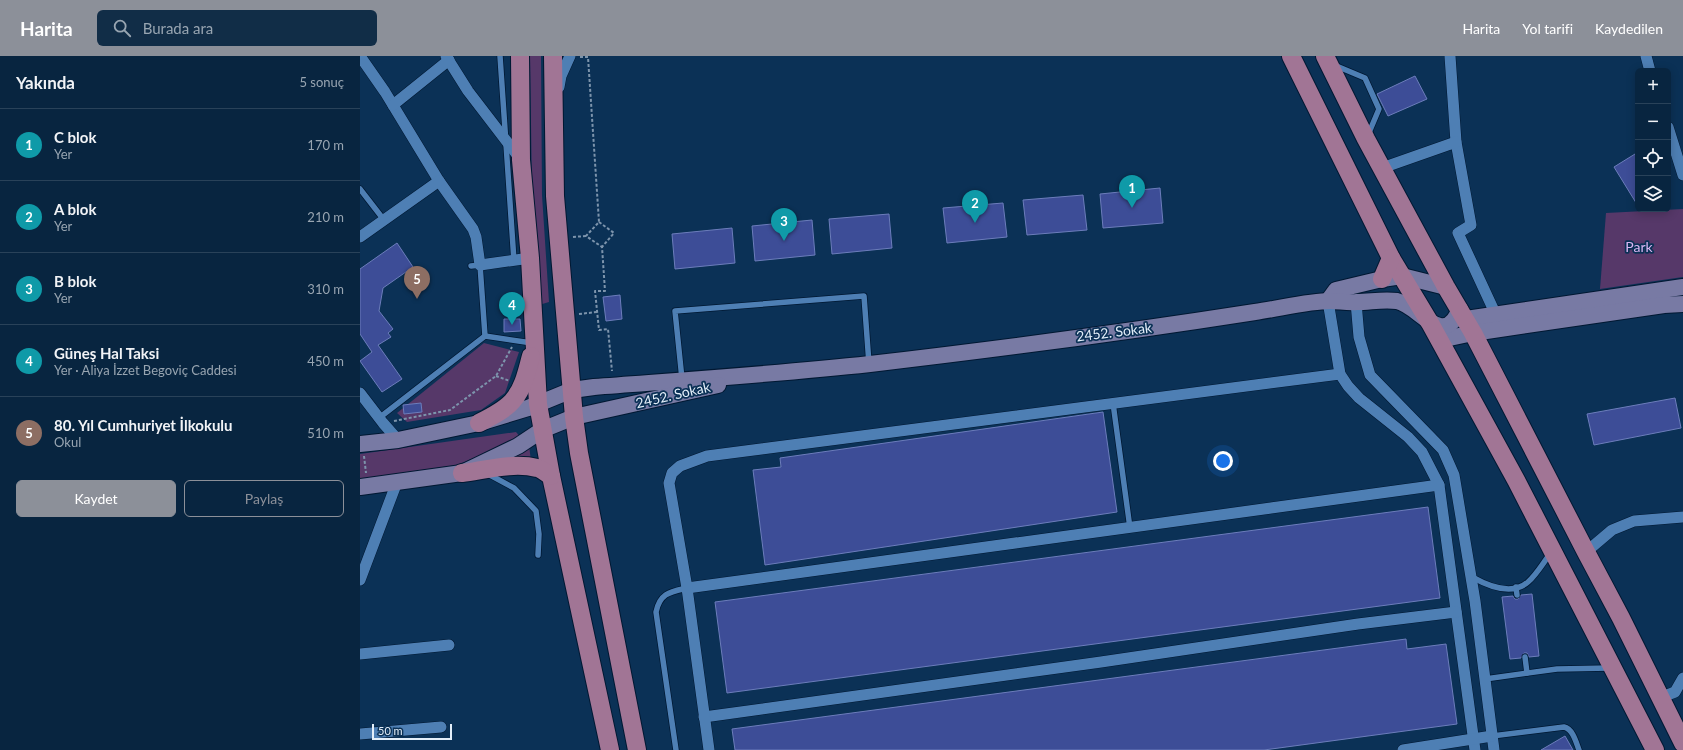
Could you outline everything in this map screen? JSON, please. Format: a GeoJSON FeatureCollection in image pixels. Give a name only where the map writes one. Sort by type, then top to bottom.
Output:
{"type":"FeatureCollection","features":[{"type":"Feature","properties":{"kind":"main road"},"geometry":{"type":"LineString","coordinates":[[520,56],[522,260],[536,344],[538,404],[550,476],[610,750]]}},
{"type":"Feature","properties":{"kind":"main road"},"geometry":{"type":"LineString","coordinates":[[553,56],[555,196],[574,417],[579,453],[637,750]]}},
{"type":"Feature","properties":{"kind":"main road"},"geometry":{"type":"LineString","coordinates":[[1292,56],[1391,258],[1430,322],[1516,480],[1655,750]]}},
{"type":"Feature","properties":{"kind":"main road"},"geometry":{"type":"LineString","coordinates":[[1327,60],[1366,139],[1446,287],[1467,320],[1586,552],[1622,618],[1673,695],[1683,743]]}},
{"type":"Feature","properties":{"kind":"main road"},"geometry":{"type":"LineString","coordinates":[[1382,279],[1391,258]]}},
{"type":"Feature","properties":{"kind":"main road"},"geometry":{"type":"LineString","coordinates":[[1328,301],[1336,290],[1382,279],[1402,276],[1446,287]]}},
{"type":"Feature","properties":{"kind":"main road"},"geometry":{"type":"LineString","coordinates":[[1440,340],[1467,320],[1683,287]]}},
{"type":"Feature","properties":{"kind":"main road","name":"2452. Sokak"},"geometry":{"type":"LineString","coordinates":[[361,444],[398,440],[479,423],[509,415],[572,390],[869,364],[1184,323],[1328,301],[1356,302],[1389,300],[1405,303],[1430,322]]}},
{"type":"Feature","properties":{"kind":"main road"},"geometry":{"type":"LineString","coordinates":[[1430,322],[1443,327],[1450,325],[1456,320],[1683,304]]}},
{"type":"Feature","properties":{"kind":"main road"},"geometry":{"type":"LineString","coordinates":[[479,423],[497,413],[514,400],[521,389],[536,344]]}},
{"type":"Feature","properties":{"kind":"main road","name":"2452. Sokak"},"geometry":{"type":"LineString","coordinates":[[363,487],[462,473],[518,446],[542,430],[574,417],[772,373]]}},
{"type":"Feature","properties":{"kind":"main road"},"geometry":{"type":"LineString","coordinates":[[462,473],[523,466],[538,468],[550,476]]}},
{"type":"Feature","properties":{"kind":"street"},"geometry":{"type":"LineString","coordinates":[[360,56],[393,105],[439,180],[474,229],[476,237],[475,266],[522,260]]}},
{"type":"Feature","properties":{"kind":"street"},"geometry":{"type":"LineString","coordinates":[[1450,56],[1456,142],[1471,226],[1458,233],[1496,315]]}},
{"type":"Feature","properties":{"kind":"street"},"geometry":{"type":"LineString","coordinates":[[1646,56],[1649,68]]}},
{"type":"Feature","properties":{"kind":"street"},"geometry":{"type":"LineString","coordinates":[[553,115],[561,76],[573,57]]}},
{"type":"Feature","properties":{"kind":"street"},"geometry":{"type":"LineString","coordinates":[[393,105],[448,58],[468,91],[522,160]]}},
{"type":"Feature","properties":{"kind":"street"},"geometry":{"type":"LineString","coordinates":[[1671,137],[1683,175]]}},
{"type":"Feature","properties":{"kind":"street"},"geometry":{"type":"LineString","coordinates":[[1382,168],[1456,142]]}},
{"type":"Feature","properties":{"kind":"street"},"geometry":{"type":"LineString","coordinates":[[360,237],[439,180]]}},
{"type":"Feature","properties":{"kind":"street"},"geometry":{"type":"LineString","coordinates":[[1328,301],[1340,374],[1359,398],[1408,437],[1422,452],[1439,485],[1475,745]]}},
{"type":"Feature","properties":{"kind":"street"},"geometry":{"type":"LineString","coordinates":[[1356,302],[1359,337],[1370,375],[1443,450],[1454,475],[1471,577],[1494,750]]}},
{"type":"Feature","properties":{"kind":"street"},"geometry":{"type":"LineString","coordinates":[[709,750],[687,588],[669,482],[672,473],[680,466],[707,456],[1340,374]]}},
{"type":"Feature","properties":{"kind":"street"},"geometry":{"type":"LineString","coordinates":[[360,393],[398,440]]}},
{"type":"Feature","properties":{"kind":"street"},"geometry":{"type":"LineString","coordinates":[[360,580],[365,553],[397,482]]}},
{"type":"Feature","properties":{"kind":"street"},"geometry":{"type":"LineString","coordinates":[[687,588],[1439,485]]}},
{"type":"Feature","properties":{"kind":"street"},"geometry":{"type":"LineString","coordinates":[[1586,552],[1612,530],[1634,521],[1683,518]]}},
{"type":"Feature","properties":{"kind":"street"},"geometry":{"type":"LineString","coordinates":[[704,717],[1101,662],[1358,624],[1456,612]]}},
{"type":"Feature","properties":{"kind":"street"},"geometry":{"type":"LineString","coordinates":[[360,654],[449,645]]}},
{"type":"Feature","properties":{"kind":"street"},"geometry":{"type":"LineString","coordinates":[[1673,695],[1683,678]]}},
{"type":"Feature","properties":{"kind":"street"},"geometry":{"type":"LineString","coordinates":[[360,734],[441,727]]}},
{"type":"Feature","properties":{"kind":"street"},"geometry":{"type":"LineString","coordinates":[[1403,750],[1475,745],[1492,736]]}},
{"type":"Feature","properties":{"kind":"lane"},"geometry":{"type":"LineString","coordinates":[[500,56],[505,139],[522,260]]}},
{"type":"Feature","properties":{"kind":"lane"},"geometry":{"type":"LineString","coordinates":[[1327,60],[1365,78],[1379,109],[1366,139]]}},
{"type":"Feature","properties":{"kind":"lane"},"geometry":{"type":"LineString","coordinates":[[360,189],[384,220]]}},
{"type":"Feature","properties":{"kind":"lane"},"geometry":{"type":"LineString","coordinates":[[475,266],[485,336]]}},
{"type":"Feature","properties":{"kind":"lane"},"geometry":{"type":"LineString","coordinates":[[682,380],[675,311],[864,296],[869,364]]}},
{"type":"Feature","properties":{"kind":"lane"},"geometry":{"type":"LineString","coordinates":[[381,420],[485,336],[536,344]]}},
{"type":"Feature","properties":{"kind":"lane"},"geometry":{"type":"LineString","coordinates":[[1113,403],[1130,528]]}},
{"type":"Feature","properties":{"kind":"lane"},"geometry":{"type":"LineString","coordinates":[[480,470],[514,488],[536,511],[539,534],[538,556]]}},
{"type":"Feature","properties":{"kind":"lane"},"geometry":{"type":"LineString","coordinates":[[1471,577],[1484,584],[1498,588],[1516,587],[1528,582],[1552,550]]}},
{"type":"Feature","properties":{"kind":"lane"},"geometry":{"type":"LineString","coordinates":[[1516,587],[1517,596]]}},
{"type":"Feature","properties":{"kind":"lane"},"geometry":{"type":"LineString","coordinates":[[676,750],[656,612],[660,601],[667,593],[687,588]]}},
{"type":"Feature","properties":{"kind":"lane"},"geometry":{"type":"LineString","coordinates":[[1525,657],[1527,673]]}},
{"type":"Feature","properties":{"kind":"lane"},"geometry":{"type":"LineString","coordinates":[[1484,679],[1557,670],[1613,668]]}},
{"type":"Feature","properties":{"kind":"lane"},"geometry":{"type":"LineString","coordinates":[[1492,736],[1567,727],[1571,732],[1579,750]]}},
{"type":"Feature","properties":{"kind":"path"},"geometry":{"type":"LineString","coordinates":[[573,57],[588,56],[599,222],[586,236]]}},
{"type":"Feature","properties":{"kind":"path"},"geometry":{"type":"LineString","coordinates":[[599,222],[614,233],[602,247],[605,291],[595,291],[599,330],[608,329],[612,371]]}},
{"type":"Feature","properties":{"kind":"path"},"geometry":{"type":"LineString","coordinates":[[567,238],[586,236],[602,247]]}},
{"type":"Feature","properties":{"kind":"path"},"geometry":{"type":"LineString","coordinates":[[574,314],[597,312]]}},
{"type":"Feature","properties":{"kind":"path"},"geometry":{"type":"LineString","coordinates":[[381,420],[450,410],[496,376],[515,340]]}},
{"type":"Feature","properties":{"kind":"path"},"geometry":{"type":"LineString","coordinates":[[361,444],[363,487]]}},
{"type":"Feature","properties":{"kind":"green space"},"geometry":{"type":"Polygon","coordinates":[[[530,56],[541,56],[542,195],[549,302],[539,305],[532,193],[530,56]]]}},
{"type":"Feature","properties":{"kind":"green space","name":"Park"},"geometry":{"type":"Polygon","coordinates":[[[1683,209],[1683,277],[1600,289],[1606,213],[1671,212],[1671,210],[1683,209]]]}},
{"type":"Feature","properties":{"kind":"green space"},"geometry":{"type":"Polygon","coordinates":[[[484,343],[519,352],[505,393],[481,410],[407,422],[397,413],[484,343]]]}},
{"type":"Feature","properties":{"kind":"green space"},"geometry":{"type":"Polygon","coordinates":[[[516,432],[521,438],[457,465],[360,479],[360,454],[516,432]]]}},
{"type":"Feature","properties":{"kind":"green space"},"geometry":{"type":"Polygon","coordinates":[[[529,445],[531,461],[495,463],[529,445]]]}},
{"type":"Feature","properties":{"kind":"building"},"geometry":{"type":"Polygon","coordinates":[[[1415,76],[1427,99],[1388,116],[1377,94],[1415,76]]]}},
{"type":"Feature","properties":{"kind":"building"},"geometry":{"type":"Polygon","coordinates":[[[1635,154],[1635,201],[1614,167],[1635,154]]]}},
{"type":"Feature","properties":{"kind":"building"},"geometry":{"type":"Polygon","coordinates":[[[1160,188],[1163,223],[1103,228],[1100,194],[1160,188]]]}},
{"type":"Feature","properties":{"kind":"building"},"geometry":{"type":"Polygon","coordinates":[[[1083,195],[1087,230],[1027,235],[1023,200],[1083,195]]]}},
{"type":"Feature","properties":{"kind":"building"},"geometry":{"type":"Polygon","coordinates":[[[1003,203],[1007,237],[947,243],[943,208],[1003,203]]]}},
{"type":"Feature","properties":{"kind":"building"},"geometry":{"type":"Polygon","coordinates":[[[889,214],[892,248],[832,254],[829,219],[889,214]]]}},
{"type":"Feature","properties":{"kind":"building"},"geometry":{"type":"Polygon","coordinates":[[[812,220],[815,255],[755,261],[752,226],[812,220]]]}},
{"type":"Feature","properties":{"kind":"building"},"geometry":{"type":"Polygon","coordinates":[[[732,228],[735,263],[675,269],[672,234],[732,228]]]}},
{"type":"Feature","properties":{"kind":"building"},"geometry":{"type":"Polygon","coordinates":[[[397,243],[413,267],[383,288],[379,311],[393,329],[388,333],[391,337],[378,345],[402,379],[382,392],[360,361],[372,352],[360,334],[360,269],[397,243]]]}},
{"type":"Feature","properties":{"kind":"building"},"geometry":{"type":"Polygon","coordinates":[[[620,295],[622,319],[606,321],[603,297],[620,295]]]}},
{"type":"Feature","properties":{"kind":"building"},"geometry":{"type":"Polygon","coordinates":[[[504,319],[520,319],[521,331],[504,332],[504,319]]]}},
{"type":"Feature","properties":{"kind":"building"},"geometry":{"type":"Polygon","coordinates":[[[1675,398],[1681,428],[1594,445],[1587,414],[1675,398]]]}},
{"type":"Feature","properties":{"kind":"building"},"geometry":{"type":"Polygon","coordinates":[[[421,403],[422,412],[404,414],[403,405],[421,403]]]}},
{"type":"Feature","properties":{"kind":"building"},"geometry":{"type":"Polygon","coordinates":[[[1103,412],[1117,512],[765,565],[753,470],[781,467],[780,458],[1103,412]]]}},
{"type":"Feature","properties":{"kind":"building"},"geometry":{"type":"Polygon","coordinates":[[[1428,507],[1440,598],[727,693],[715,602],[1428,507]]]}},
{"type":"Feature","properties":{"kind":"building"},"geometry":{"type":"Polygon","coordinates":[[[1532,594],[1539,656],[1529,657],[1527,653],[1524,653],[1521,658],[1510,659],[1502,597],[1513,596],[1515,599],[1518,599],[1521,595],[1532,594]]]}},
{"type":"Feature","properties":{"kind":"building"},"geometry":{"type":"Polygon","coordinates":[[[1406,639],[1407,649],[1446,644],[1457,724],[1264,750],[735,750],[732,729],[1406,639]]]}},
{"type":"Feature","properties":{"kind":"building"},"geometry":{"type":"Polygon","coordinates":[[[1565,736],[1573,750],[1541,750],[1565,736]]]}},
{"type":"Feature","properties":{"kind":"place","name":"C blok"},"geometry":{"type":"Point","coordinates":[1132,208]}},
{"type":"Feature","properties":{"kind":"place","name":"A blok"},"geometry":{"type":"Point","coordinates":[975,223]}},
{"type":"Feature","properties":{"kind":"place","name":"B blok"},"geometry":{"type":"Point","coordinates":[784,241]}},
{"type":"Feature","properties":{"kind":"place","name":"80. Yıl Cumhuriyet İlkokulu"},"geometry":{"type":"Point","coordinates":[417,299]}},
{"type":"Feature","properties":{"kind":"place","name":"Güneş Hal Taksi"},"geometry":{"type":"Point","coordinates":[512,325]}}]}
